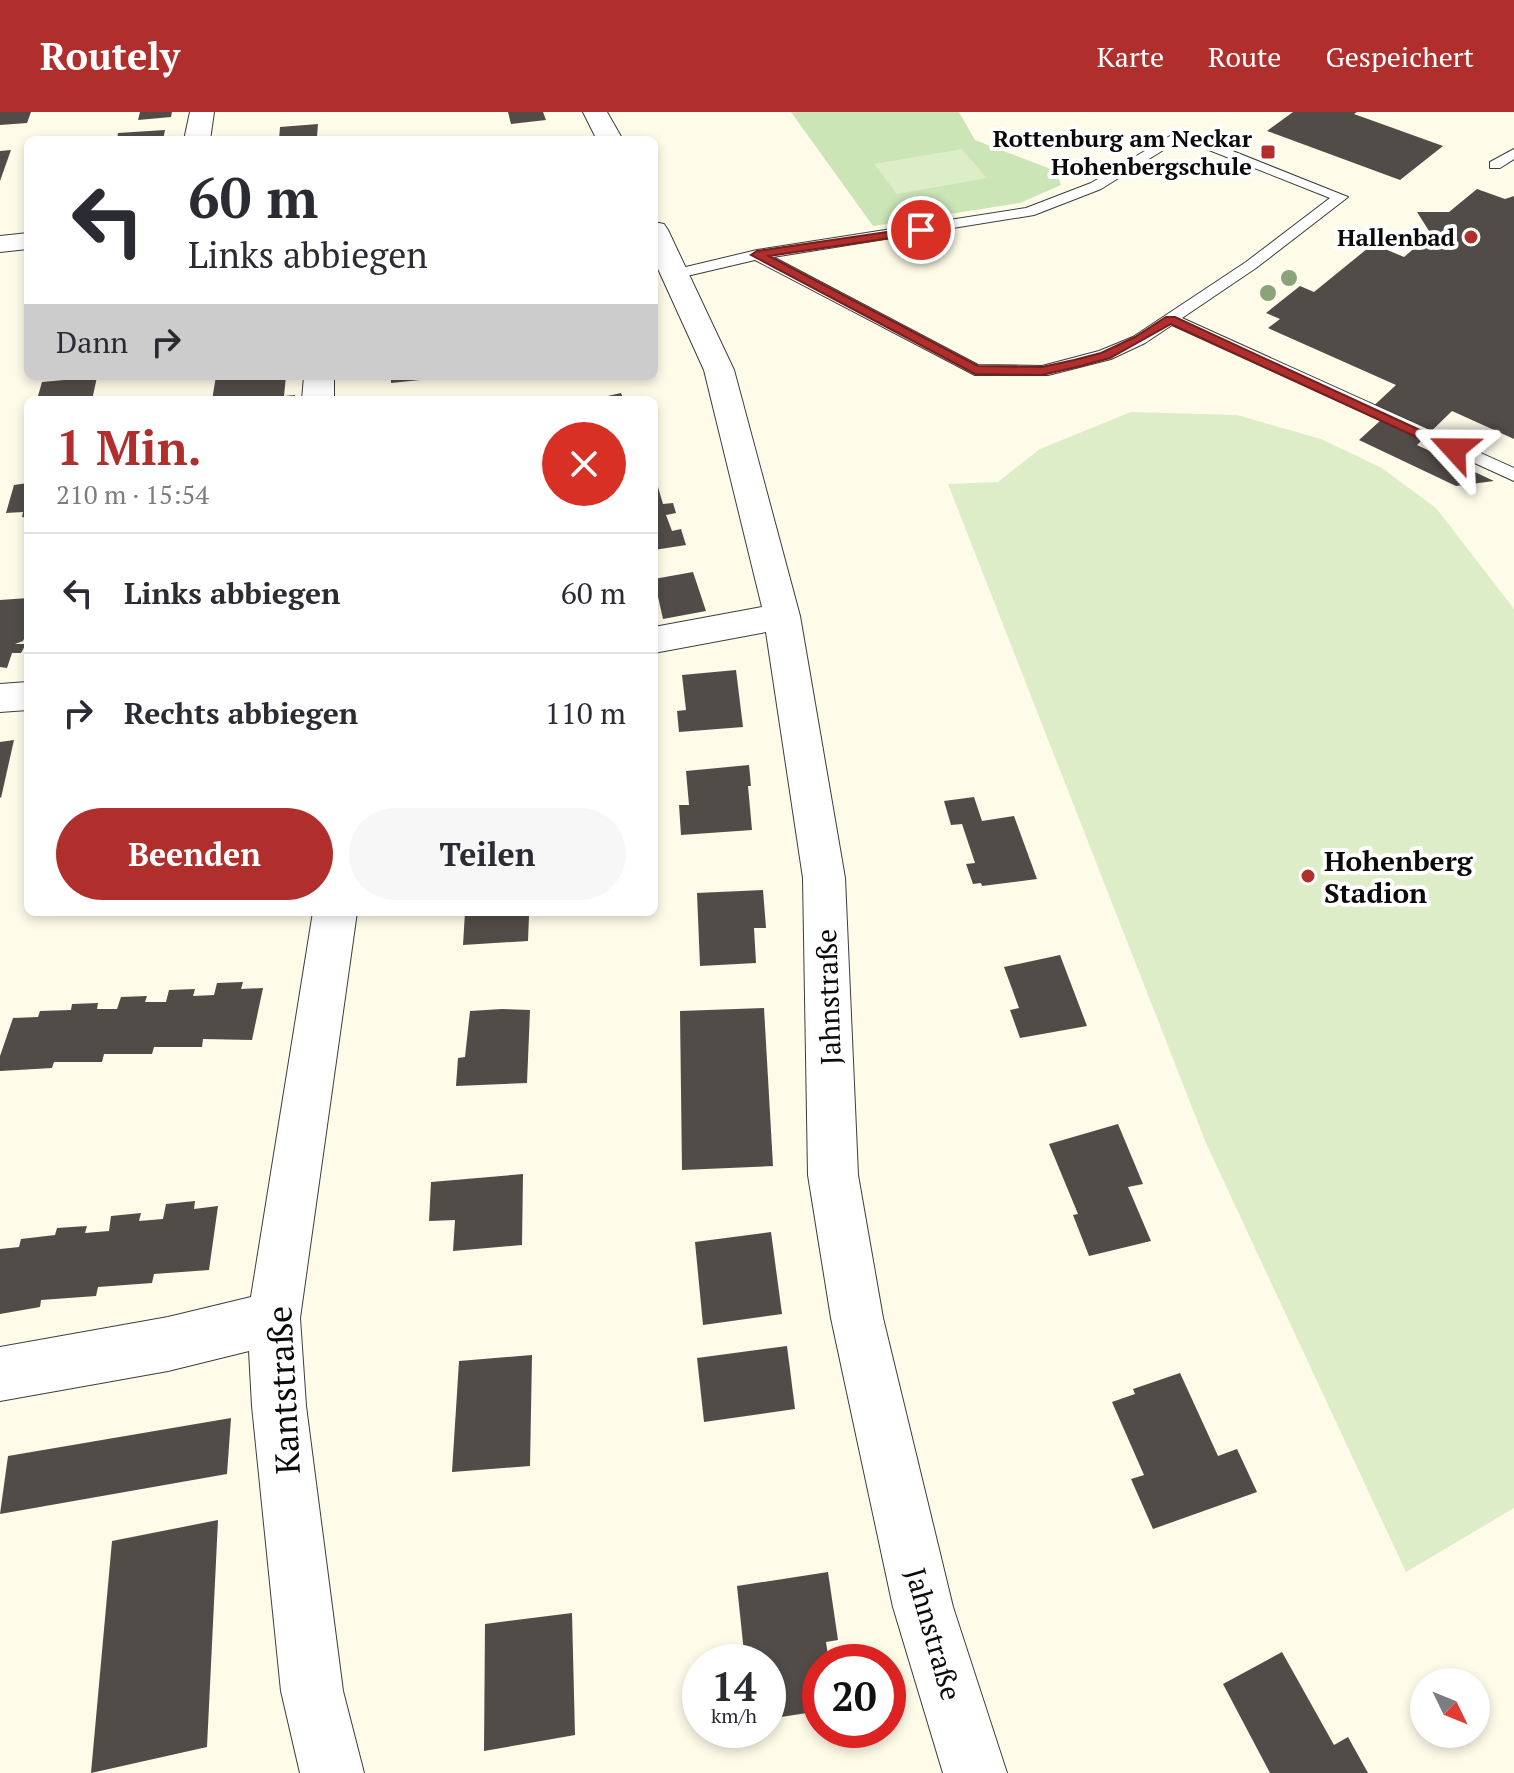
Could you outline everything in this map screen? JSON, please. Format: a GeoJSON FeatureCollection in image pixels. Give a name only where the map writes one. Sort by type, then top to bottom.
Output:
{"type":"FeatureCollection","features":[{"type":"Feature","properties":{"kind":"street"},"geometry":{"type":"LineString","coordinates":[[198,136],[202,112]]}},
{"type":"Feature","properties":{"kind":"street"},"geometry":{"type":"LineString","coordinates":[[595,112],[608,136]]}},
{"type":"Feature","properties":{"kind":"street","name":"Jahnstraße"},"geometry":{"type":"LineString","coordinates":[[658,239],[719,370],[782,616],[824,878],[833,1175],[857,1318],[923,1607],[975,1773]]}},
{"type":"Feature","properties":{"kind":"street"},"geometry":{"type":"LineString","coordinates":[[0,244],[24,241]]}},
{"type":"Feature","properties":{"kind":"street"},"geometry":{"type":"LineString","coordinates":[[658,639],[782,616]]}},
{"type":"Feature","properties":{"kind":"street"},"geometry":{"type":"LineString","coordinates":[[0,698],[24,696]]}},
{"type":"Feature","properties":{"kind":"street","name":"Kantstraße"},"geometry":{"type":"LineString","coordinates":[[332,1773],[312,1691],[279,1406],[274,1318],[334,916]]}},
{"type":"Feature","properties":{"kind":"street"},"geometry":{"type":"LineString","coordinates":[[0,1374],[168,1344],[274,1318]]}},
{"type":"Feature","properties":{"kind":"lane"},"geometry":{"type":"LineString","coordinates":[[674,274],[757,255],[1004,218],[1081,193],[1135,164],[1180,134],[1341,197],[1139,340],[1077,364],[1042,371],[975,370],[757,255]]}},
{"type":"Feature","properties":{"kind":"lane"},"geometry":{"type":"LineString","coordinates":[[1495,165],[1514,153]]}},
{"type":"Feature","properties":{"kind":"lane"},"geometry":{"type":"LineString","coordinates":[[1171,319],[1514,475]]}},
{"type":"Feature","properties":{"kind":"green space"},"geometry":{"type":"Polygon","coordinates":[[[791,112],[959,112],[975,140],[1056,171],[1061,185],[1020,203],[873,226],[791,112]]]}},
{"type":"Feature","properties":{"kind":"green space"},"geometry":{"type":"Polygon","coordinates":[[[962,149],[987,178],[897,194],[874,164],[962,149]]]}},
{"type":"Feature","properties":{"kind":"green space","name":"Hohenberg Stadion"},"geometry":{"type":"Polygon","coordinates":[[[1131,412],[1237,415],[1321,439],[1382,468],[1436,508],[1514,609],[1514,1508],[1406,1572],[1206,1143],[948,484],[998,482],[1040,449],[1131,412]]]}},
{"type":"Feature","properties":{"kind":"building"},"geometry":{"type":"Polygon","coordinates":[[[0,112],[31,112],[27,123],[0,125],[0,112]]]}},
{"type":"Feature","properties":{"kind":"building"},"geometry":{"type":"Polygon","coordinates":[[[140,112],[172,112],[171,117],[138,120],[140,112]]]}},
{"type":"Feature","properties":{"kind":"building"},"geometry":{"type":"Polygon","coordinates":[[[508,112],[543,112],[546,120],[511,124],[508,112]]]}},
{"type":"Feature","properties":{"kind":"building"},"geometry":{"type":"Polygon","coordinates":[[[1293,112],[1357,112],[1354,114],[1443,146],[1400,180],[1267,131],[1293,112]]]}},
{"type":"Feature","properties":{"kind":"building"},"geometry":{"type":"Polygon","coordinates":[[[318,124],[317,136],[279,136],[280,127],[318,124]]]}},
{"type":"Feature","properties":{"kind":"building"},"geometry":{"type":"Polygon","coordinates":[[[165,130],[164,136],[118,136],[118,133],[165,130]]]}},
{"type":"Feature","properties":{"kind":"building"},"geometry":{"type":"Polygon","coordinates":[[[11,150],[0,181],[0,151],[11,150]]]}},
{"type":"Feature","properties":{"kind":"building"},"geometry":{"type":"Polygon","coordinates":[[[1477,189],[1505,199],[1514,196],[1514,439],[1452,411],[1417,445],[1494,481],[1456,486],[1359,440],[1381,420],[1366,413],[1396,385],[1268,328],[1280,319],[1266,313],[1300,286],[1314,292],[1373,244],[1404,257],[1431,234],[1417,212],[1449,212],[1477,189]]]}},
{"type":"Feature","properties":{"kind":"building"},"geometry":{"type":"Polygon","coordinates":[[[96,380],[93,396],[38,396],[42,382],[96,380]]]}},
{"type":"Feature","properties":{"kind":"building"},"geometry":{"type":"Polygon","coordinates":[[[215,380],[286,380],[284,396],[213,396],[215,380]]]}},
{"type":"Feature","properties":{"kind":"building"},"geometry":{"type":"Polygon","coordinates":[[[391,380],[420,380],[391,383],[391,380]]]}},
{"type":"Feature","properties":{"kind":"building"},"geometry":{"type":"Polygon","coordinates":[[[24,484],[24,517],[23,512],[6,513],[14,485],[24,484]]]}},
{"type":"Feature","properties":{"kind":"building"},"geometry":{"type":"Polygon","coordinates":[[[658,487],[663,504],[673,503],[676,513],[666,515],[672,531],[681,529],[686,545],[658,549],[658,487]]]}},
{"type":"Feature","properties":{"kind":"building"},"geometry":{"type":"Polygon","coordinates":[[[693,572],[706,611],[663,619],[658,578],[693,572]]]}},
{"type":"Feature","properties":{"kind":"building"},"geometry":{"type":"Polygon","coordinates":[[[24,598],[24,639],[15,644],[24,644],[24,648],[21,653],[12,653],[7,668],[0,667],[0,600],[24,598]]]}},
{"type":"Feature","properties":{"kind":"building"},"geometry":{"type":"Polygon","coordinates":[[[736,670],[743,727],[679,732],[677,711],[686,710],[682,675],[736,670]]]}},
{"type":"Feature","properties":{"kind":"building"},"geometry":{"type":"Polygon","coordinates":[[[14,740],[1,798],[0,742],[14,740]]]}},
{"type":"Feature","properties":{"kind":"building"},"geometry":{"type":"Polygon","coordinates":[[[749,765],[752,830],[681,835],[679,805],[689,805],[686,771],[749,765]]]}},
{"type":"Feature","properties":{"kind":"building"},"geometry":{"type":"Polygon","coordinates":[[[974,797],[982,821],[1014,816],[1037,879],[982,886],[981,883],[973,884],[966,864],[975,863],[962,824],[951,825],[944,801],[974,797]]]}},
{"type":"Feature","properties":{"kind":"building"},"geometry":{"type":"Polygon","coordinates":[[[763,890],[766,928],[754,928],[756,963],[700,966],[697,893],[763,890]]]}},
{"type":"Feature","properties":{"kind":"building"},"geometry":{"type":"Polygon","coordinates":[[[465,916],[529,916],[528,941],[463,945],[465,916]]]}},
{"type":"Feature","properties":{"kind":"building"},"geometry":{"type":"Polygon","coordinates":[[[1060,955],[1087,1026],[1020,1038],[1010,1010],[1019,1008],[1004,967],[1060,955]]]}},
{"type":"Feature","properties":{"kind":"building"},"geometry":{"type":"Polygon","coordinates":[[[243,982],[241,989],[263,988],[252,1040],[203,1039],[202,1047],[154,1047],[152,1054],[104,1054],[102,1062],[54,1062],[52,1068],[0,1071],[0,1056],[13,1018],[38,1017],[40,1011],[71,1010],[72,1004],[98,1003],[97,1009],[117,1009],[121,997],[147,996],[145,1002],[166,1002],[169,990],[195,989],[193,996],[214,995],[217,983],[243,982]]]}},
{"type":"Feature","properties":{"kind":"building"},"geometry":{"type":"Polygon","coordinates":[[[764,1008],[773,1166],[682,1170],[680,1011],[764,1008]]]}},
{"type":"Feature","properties":{"kind":"building"},"geometry":{"type":"Polygon","coordinates":[[[530,1010],[527,1083],[456,1086],[458,1058],[465,1057],[470,1011],[530,1010]]]}},
{"type":"Feature","properties":{"kind":"building"},"geometry":{"type":"Polygon","coordinates":[[[1118,1124],[1143,1184],[1128,1187],[1151,1241],[1089,1256],[1073,1215],[1078,1214],[1049,1144],[1118,1124]]]}},
{"type":"Feature","properties":{"kind":"building"},"geometry":{"type":"Polygon","coordinates":[[[523,1174],[522,1245],[453,1251],[455,1220],[429,1221],[431,1182],[523,1174]]]}},
{"type":"Feature","properties":{"kind":"building"},"geometry":{"type":"Polygon","coordinates":[[[195,1201],[194,1209],[218,1206],[209,1270],[154,1274],[152,1283],[98,1287],[96,1296],[41,1300],[40,1307],[0,1314],[0,1249],[19,1247],[21,1239],[55,1235],[57,1228],[87,1226],[85,1233],[109,1231],[111,1216],[141,1213],[139,1221],[163,1219],[166,1204],[195,1201]]]}},
{"type":"Feature","properties":{"kind":"building"},"geometry":{"type":"Polygon","coordinates":[[[771,1232],[782,1314],[703,1325],[695,1242],[771,1232]]]}},
{"type":"Feature","properties":{"kind":"building"},"geometry":{"type":"Polygon","coordinates":[[[787,1346],[795,1409],[704,1422],[697,1358],[787,1346]]]}},
{"type":"Feature","properties":{"kind":"building"},"geometry":{"type":"Polygon","coordinates":[[[532,1355],[530,1466],[452,1472],[459,1361],[532,1355]]]}},
{"type":"Feature","properties":{"kind":"building"},"geometry":{"type":"Polygon","coordinates":[[[1180,1373],[1218,1456],[1237,1449],[1257,1492],[1153,1529],[1131,1479],[1144,1475],[1112,1402],[1135,1394],[1133,1389],[1180,1373]]]}},
{"type":"Feature","properties":{"kind":"building"},"geometry":{"type":"Polygon","coordinates":[[[231,1418],[227,1474],[0,1514],[8,1456],[231,1418]]]}},
{"type":"Feature","properties":{"kind":"building"},"geometry":{"type":"Polygon","coordinates":[[[218,1520],[207,1747],[91,1773],[112,1541],[218,1520]]]}},
{"type":"Feature","properties":{"kind":"building"},"geometry":{"type":"Polygon","coordinates":[[[828,1572],[838,1640],[826,1644],[802,1644],[802,1714],[786,1716],[786,1644],[743,1644],[737,1586],[828,1572]]]}},
{"type":"Feature","properties":{"kind":"building"},"geometry":{"type":"Polygon","coordinates":[[[572,1613],[575,1735],[484,1751],[485,1624],[572,1613]]]}},
{"type":"Feature","properties":{"kind":"building"},"geometry":{"type":"Polygon","coordinates":[[[1282,1652],[1334,1745],[1348,1737],[1368,1773],[1270,1773],[1223,1684],[1282,1652]]]}},
{"type":"Feature","properties":{"kind":"place","name":"Rottenburg am Neckar Hohenbergschule"},"geometry":{"type":"Point","coordinates":[1268,152]}},
{"type":"Feature","properties":{"kind":"place","name":"Hallenbad"},"geometry":{"type":"Point","coordinates":[1471,237]}},
{"type":"Feature","properties":{"kind":"place","name":"Hohenberg Stadion"},"geometry":{"type":"Point","coordinates":[1308,876]}},
{"type":"Feature","properties":{"kind":"route"},"geometry":{"type":"LineString","coordinates":[[921,230],[757,255],[975,370],[1007,373],[1042,371],[1077,364],[1139,340],[1171,319],[1454,449]]}}]}
